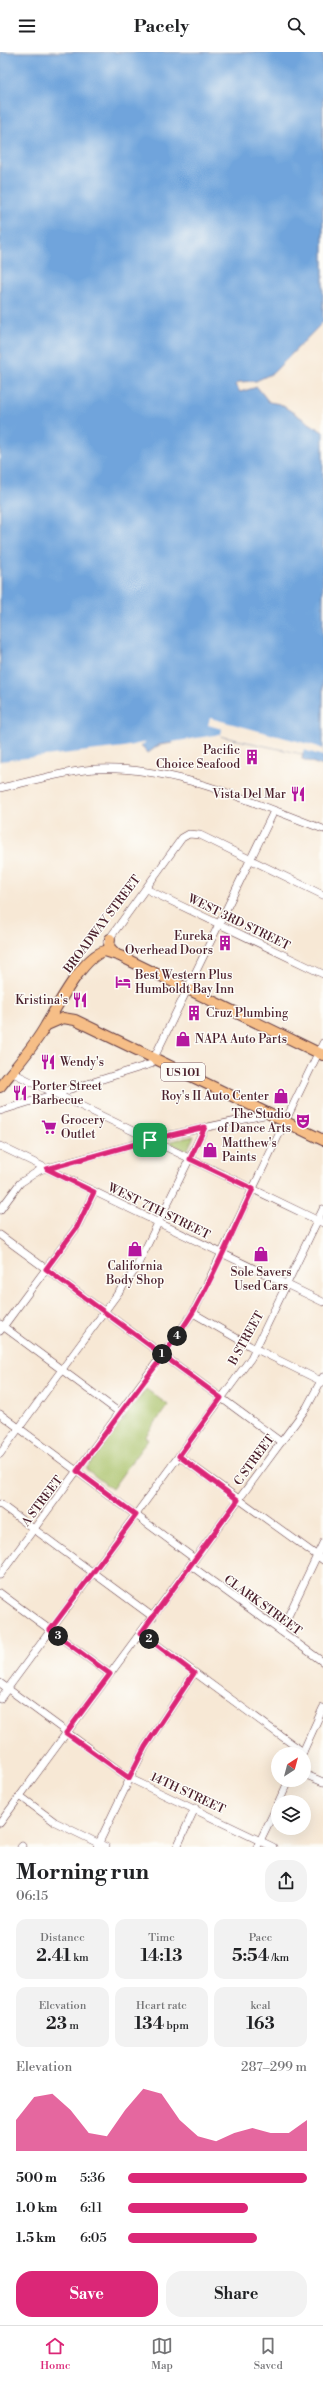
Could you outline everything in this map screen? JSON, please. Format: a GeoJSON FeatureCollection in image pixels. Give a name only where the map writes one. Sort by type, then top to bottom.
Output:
{"type":"FeatureCollection","features":[{"type":"Feature","properties":{"kind":"highway"},"geometry":{"type":"LineString","coordinates":[[110,939],[109,947],[115,953],[321,1054]]}},
{"type":"Feature","properties":{"kind":"highway"},"geometry":{"type":"LineString","coordinates":[[100,952],[115,953]]}},
{"type":"Feature","properties":{"kind":"highway","name":"BROADWAY STREET"},"geometry":{"type":"LineString","coordinates":[[0,1087],[46,1025],[54,1009],[70,987],[89,962],[100,952]]}},
{"type":"Feature","properties":{"kind":"highway"},"geometry":{"type":"LineString","coordinates":[[70,987],[64,1009],[69,1016],[75,1020]]}},
{"type":"Feature","properties":{"kind":"highway","name":"US 101"},"geometry":{"type":"LineString","coordinates":[[46,1025],[64,1018],[75,1020],[323,1140]]}},
{"type":"Feature","properties":{"kind":"street"},"geometry":{"type":"LineString","coordinates":[[0,788],[76,771],[128,770],[169,776],[199,784],[323,828]]}},
{"type":"Feature","properties":{"kind":"street"},"geometry":{"type":"LineString","coordinates":[[0,1111],[149,1066],[155,1058],[274,811]]}},
{"type":"Feature","properties":{"kind":"street","name":"BROADWAY STREET"},"geometry":{"type":"LineString","coordinates":[[100,952],[182,838],[189,834],[200,835],[323,895]]}},
{"type":"Feature","properties":{"kind":"street","name":"WEST 3RD STREET"},"geometry":{"type":"LineString","coordinates":[[146,889],[323,974]]}},
{"type":"Feature","properties":{"kind":"street","name":"A STREET"},"geometry":{"type":"LineString","coordinates":[[0,1575],[193,1313],[285,1122],[321,1054],[323,1043]]}},
{"type":"Feature","properties":{"kind":"street"},"geometry":{"type":"LineString","coordinates":[[11,1072],[320,1221]]}},
{"type":"Feature","properties":{"kind":"street"},"geometry":{"type":"LineString","coordinates":[[0,1210],[20,1183],[27,1177],[47,1169],[150,1140],[269,1114]]}},
{"type":"Feature","properties":{"kind":"street"},"geometry":{"type":"LineString","coordinates":[[0,1454],[135,1270],[205,1127]]}},
{"type":"Feature","properties":{"kind":"street","name":"WEST 7TH STREET"},"geometry":{"type":"LineString","coordinates":[[0,1146],[323,1302]]}},
{"type":"Feature","properties":{"kind":"street"},"geometry":{"type":"LineString","coordinates":[[94,1192],[77,1227],[1,1327],[120,1413]]}},
{"type":"Feature","properties":{"kind":"street","name":"B STREET"},"geometry":{"type":"LineString","coordinates":[[0,1699],[256,1349],[286,1285],[320,1221],[323,1209]]}},
{"type":"Feature","properties":{"kind":"street"},"geometry":{"type":"LineString","coordinates":[[0,1235],[281,1442]]}},
{"type":"Feature","properties":{"kind":"street"},"geometry":{"type":"LineString","coordinates":[[193,1313],[256,1349],[322,1380]]}},
{"type":"Feature","properties":{"kind":"street","name":"C STREET"},"geometry":{"type":"LineString","coordinates":[[0,1822],[281,1442],[311,1400],[322,1380]]}},
{"type":"Feature","properties":{"kind":"street","name":"CLARK STREET"},"geometry":{"type":"LineString","coordinates":[[0,1414],[136,1515],[193,1562],[323,1662]]}},
{"type":"Feature","properties":{"kind":"street"},"geometry":{"type":"LineString","coordinates":[[179,1456],[320,1558]]}},
{"type":"Feature","properties":{"kind":"street"},"geometry":{"type":"LineString","coordinates":[[0,1504],[153,1617]]}},
{"type":"Feature","properties":{"kind":"street"},"geometry":{"type":"LineString","coordinates":[[281,1631],[320,1558],[323,1543]]}},
{"type":"Feature","properties":{"kind":"street"},"geometry":{"type":"LineString","coordinates":[[0,1593],[110,1674]]}},
{"type":"Feature","properties":{"kind":"street"},"geometry":{"type":"LineString","coordinates":[[141,1633],[294,1747]]}},
{"type":"Feature","properties":{"kind":"street"},"geometry":{"type":"LineString","coordinates":[[98,1845],[145,1747],[194,1673]]}},
{"type":"Feature","properties":{"kind":"street","name":"14TH STREET"},"geometry":{"type":"LineString","coordinates":[[0,1683],[129,1778],[195,1808],[258,1844],[273,1847]]}},
{"type":"Feature","properties":{"kind":"street"},"geometry":{"type":"LineString","coordinates":[[305,1747],[323,1708]]}},
{"type":"Feature","properties":{"kind":"street"},"geometry":{"type":"LineString","coordinates":[[311,1777],[323,1782]]}},
{"type":"Feature","properties":{"kind":"street"},"geometry":{"type":"LineString","coordinates":[[20,1796],[55,1822],[98,1845],[106,1847]]}},
{"type":"Feature","properties":{"kind":"street"},"geometry":{"type":"LineString","coordinates":[[177,1847],[195,1808]]}},
{"type":"Feature","properties":{"kind":"street"},"geometry":{"type":"LineString","coordinates":[[258,1844],[271,1817]]}},
{"type":"Feature","properties":{"kind":"green space"},"geometry":{"type":"Polygon","coordinates":[[[194,1136],[187,1151],[170,1143],[171,1141],[194,1136]]]}},
{"type":"Feature","properties":{"kind":"green space"},"geometry":{"type":"Polygon","coordinates":[[[146,1389],[168,1405],[145,1437],[148,1439],[112,1489],[86,1469],[146,1389]]]}},
{"type":"Feature","properties":{"kind":"water"},"geometry":{"type":"Polygon","coordinates":[[[0,52],[323,52],[323,322],[273,373],[256,381],[239,382],[235,385],[240,392],[257,387],[269,402],[280,404],[323,432],[323,766],[302,759],[303,754],[220,736],[159,745],[148,753],[142,746],[0,762],[0,52]]]}},
{"type":"Feature","properties":{"kind":"pier"},"geometry":{"type":"Polygon","coordinates":[[[210,718],[316,746],[323,749],[323,756],[304,750],[303,754],[221,736],[220,738],[172,744],[172,742],[221,734],[222,729],[208,725],[210,718]]]}},
{"type":"Feature","properties":{"kind":"pier"},"geometry":{"type":"Polygon","coordinates":[[[146,742],[139,748],[0,763],[0,761],[124,747],[146,742]]]}},
{"type":"Feature","properties":{"kind":"place","name":"Pacific Choice Seafood"},"geometry":{"type":"Point","coordinates":[252,757]}},
{"type":"Feature","properties":{"kind":"place","name":"Vista Del Mar"},"geometry":{"type":"Point","coordinates":[298,794]}},
{"type":"Feature","properties":{"kind":"place","name":"Eureka Overhead Doors"},"geometry":{"type":"Point","coordinates":[225,943]}},
{"type":"Feature","properties":{"kind":"place","name":"Best Western Plus Humboldt Bay Inn"},"geometry":{"type":"Point","coordinates":[123,982]}},
{"type":"Feature","properties":{"kind":"place","name":"Kristina's"},"geometry":{"type":"Point","coordinates":[80,1000]}},
{"type":"Feature","properties":{"kind":"place","name":"Cruz Plumbing"},"geometry":{"type":"Point","coordinates":[194,1013]}},
{"type":"Feature","properties":{"kind":"place","name":"NAPA Auto Parts"},"geometry":{"type":"Point","coordinates":[183,1039]}},
{"type":"Feature","properties":{"kind":"place","name":"Wendy's"},"geometry":{"type":"Point","coordinates":[48,1062]}},
{"type":"Feature","properties":{"kind":"place","name":"Porter Street Barbecue"},"geometry":{"type":"Point","coordinates":[20,1093]}},
{"type":"Feature","properties":{"kind":"place","name":"Roy's II Auto Center"},"geometry":{"type":"Point","coordinates":[281,1096]}},
{"type":"Feature","properties":{"kind":"place","name":"The Studio of Dance Arts"},"geometry":{"type":"Point","coordinates":[303,1121]}},
{"type":"Feature","properties":{"kind":"place","name":"Grocery Outlet"},"geometry":{"type":"Point","coordinates":[49,1127]}},
{"type":"Feature","properties":{"kind":"place","name":"Matthew's Paints"},"geometry":{"type":"Point","coordinates":[210,1150]}},
{"type":"Feature","properties":{"kind":"place","name":"California Body Shop"},"geometry":{"type":"Point","coordinates":[135,1249]}},
{"type":"Feature","properties":{"kind":"place","name":"Sole Savers Used Cars"},"geometry":{"type":"Point","coordinates":[261,1254]}},
{"type":"Feature","properties":{"kind":"route"},"geometry":{"type":"LineString","coordinates":[[150,1140],[47,1169],[94,1192],[77,1227],[46,1269],[163,1355],[221,1398],[179,1456],[238,1500],[141,1633],[194,1673],[145,1747],[129,1778],[66,1733],[110,1674],[50,1630],[136,1515],[77,1471],[160,1360],[163,1355],[176,1336],[193,1313],[253,1189],[190,1159],[205,1127],[150,1140]]}}]}
